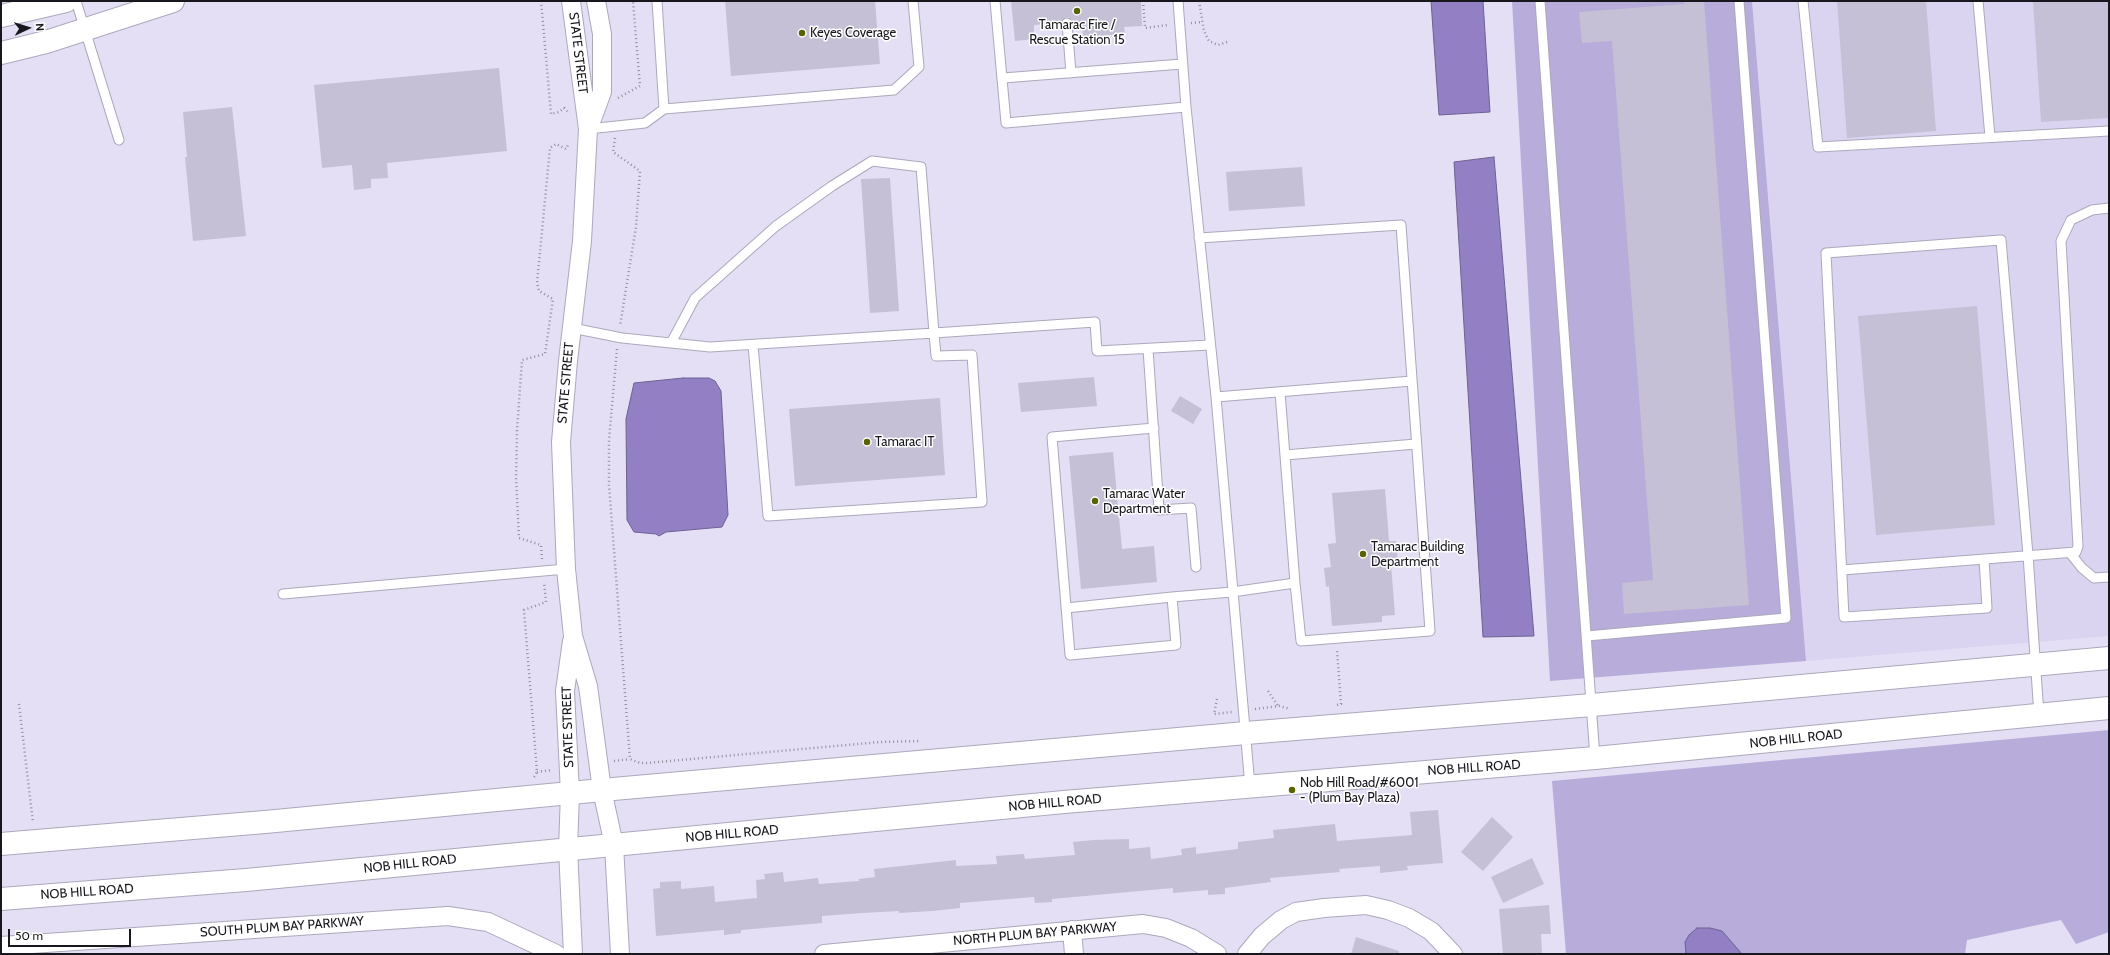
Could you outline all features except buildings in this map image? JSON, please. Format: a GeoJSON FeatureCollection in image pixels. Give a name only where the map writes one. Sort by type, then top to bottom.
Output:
{"type":"FeatureCollection","features":[{"type":"Feature","properties":{"kind":"main road"},"geometry":{"type":"LineString","coordinates":[[1,16],[66,1]]}},
{"type":"Feature","properties":{"kind":"main road"},"geometry":{"type":"LineString","coordinates":[[1,53],[46,42],[173,1]]}},
{"type":"Feature","properties":{"kind":"main road"},"geometry":{"type":"LineString","coordinates":[[1,844],[265,822],[602,790],[1246,733],[1592,705],[2109,658]]}},
{"type":"Feature","properties":{"kind":"main road","name":"NOB HILL ROAD"},"geometry":{"type":"LineString","coordinates":[[1,898],[246,880],[1056,803],[1595,758],[2109,708]]}},
{"type":"Feature","properties":{"kind":"street","name":"STATE STREET"},"geometry":{"type":"LineString","coordinates":[[571,1],[588,129],[582,241],[561,442],[566,569],[573,636],[588,686],[602,790],[614,845],[620,954]]}},
{"type":"Feature","properties":{"kind":"street","name":"STATE STREET"},"geometry":{"type":"LineString","coordinates":[[588,129],[602,92],[602,34],[596,1]]}},
{"type":"Feature","properties":{"kind":"street","name":"STATE STREET"},"geometry":{"type":"LineString","coordinates":[[573,636],[565,691],[570,793],[568,849],[573,954]]}},
{"type":"Feature","properties":{"kind":"street"},"geometry":{"type":"LineString","coordinates":[[1247,954],[1262,936],[1281,920],[1296,912],[1366,905],[1388,910],[1409,918],[1431,931],[1453,954]]}},
{"type":"Feature","properties":{"kind":"street","name":"SOUTH PLUM BAY PARKWAY"},"geometry":{"type":"LineString","coordinates":[[1,946],[448,916],[488,922],[556,954]]}},
{"type":"Feature","properties":{"kind":"street","name":"NORTH PLUM BAY PARKWAY"},"geometry":{"type":"LineString","coordinates":[[824,954],[1143,924],[1166,928],[1191,938],[1217,954]]}},
{"type":"Feature","properties":{"kind":"street"},"geometry":{"type":"LineString","coordinates":[[1072,930],[1074,954]]}},
{"type":"Feature","properties":{"kind":"lane"},"geometry":{"type":"LineString","coordinates":[[76,1],[119,140]]}},
{"type":"Feature","properties":{"kind":"lane"},"geometry":{"type":"LineString","coordinates":[[657,1],[664,109]]}},
{"type":"Feature","properties":{"kind":"lane"},"geometry":{"type":"LineString","coordinates":[[588,129],[645,123],[664,109],[894,90],[919,67],[913,1]]}},
{"type":"Feature","properties":{"kind":"lane"},"geometry":{"type":"LineString","coordinates":[[995,1],[1006,123],[1186,107]]}},
{"type":"Feature","properties":{"kind":"lane"},"geometry":{"type":"LineString","coordinates":[[1178,1],[1182,64],[1216,397],[1250,786]]}},
{"type":"Feature","properties":{"kind":"lane"},"geometry":{"type":"LineString","coordinates":[[1540,1],[1595,758]]}},
{"type":"Feature","properties":{"kind":"lane"},"geometry":{"type":"LineString","coordinates":[[1587,636],[1786,618],[1739,1]]}},
{"type":"Feature","properties":{"kind":"lane"},"geometry":{"type":"LineString","coordinates":[[1803,1],[1818,147],[2109,131]]}},
{"type":"Feature","properties":{"kind":"lane"},"geometry":{"type":"LineString","coordinates":[[1978,1],[1990,137]]}},
{"type":"Feature","properties":{"kind":"lane"},"geometry":{"type":"LineString","coordinates":[[1067,23],[1071,73]]}},
{"type":"Feature","properties":{"kind":"lane"},"geometry":{"type":"LineString","coordinates":[[1003,78],[1182,64]]}},
{"type":"Feature","properties":{"kind":"lane"},"geometry":{"type":"LineString","coordinates":[[671,343],[695,298],[776,226],[832,186],[872,161],[922,167],[936,356],[972,355],[982,502],[768,516],[753,344]]}},
{"type":"Feature","properties":{"kind":"lane"},"geometry":{"type":"LineString","coordinates":[[1842,570],[2076,552],[2078,546],[2061,242],[2071,220],[2092,210],[2109,208]]}},
{"type":"Feature","properties":{"kind":"lane"},"geometry":{"type":"LineString","coordinates":[[1199,238],[1401,225],[1430,631],[1301,641],[1280,392]]}},
{"type":"Feature","properties":{"kind":"lane"},"geometry":{"type":"LineString","coordinates":[[1984,560],[1987,608],[1844,617],[1826,253],[2001,240],[2028,555],[2039,715]]}},
{"type":"Feature","properties":{"kind":"lane"},"geometry":{"type":"LineString","coordinates":[[572,328],[618,337],[710,347],[1095,322],[1097,351],[1210,345]]}},
{"type":"Feature","properties":{"kind":"lane"},"geometry":{"type":"LineString","coordinates":[[1148,349],[1159,510],[1191,508],[1196,567]]}},
{"type":"Feature","properties":{"kind":"lane"},"geometry":{"type":"LineString","coordinates":[[1216,397],[1412,381]]}},
{"type":"Feature","properties":{"kind":"lane"},"geometry":{"type":"LineString","coordinates":[[1154,428],[1052,437],[1070,654],[1176,645],[1172,597]]}},
{"type":"Feature","properties":{"kind":"lane"},"geometry":{"type":"LineString","coordinates":[[1285,454],[1416,444]]}},
{"type":"Feature","properties":{"kind":"lane"},"geometry":{"type":"LineString","coordinates":[[2070,553],[2082,568],[2094,578],[2109,576]]}},
{"type":"Feature","properties":{"kind":"lane"},"geometry":{"type":"LineString","coordinates":[[283,594],[566,569]]}},
{"type":"Feature","properties":{"kind":"lane"},"geometry":{"type":"LineString","coordinates":[[1066,608],[1232,592],[1295,583]]}},
{"type":"Feature","properties":{"kind":"path"},"geometry":{"type":"LineString","coordinates":[[541,1],[551,114],[559,112],[564,108],[568,111],[569,117]]}},
{"type":"Feature","properties":{"kind":"path"},"geometry":{"type":"LineString","coordinates":[[633,1],[640,86],[615,99],[616,125],[613,152],[640,171],[636,227],[618,337],[609,440],[609,485],[630,759],[640,763],[647,763],[880,742],[925,741]]}},
{"type":"Feature","properties":{"kind":"path"},"geometry":{"type":"LineString","coordinates":[[1143,1],[1145,28],[1202,22]]}},
{"type":"Feature","properties":{"kind":"path"},"geometry":{"type":"LineString","coordinates":[[1199,1],[1202,22],[1209,41],[1218,46],[1230,41]]}},
{"type":"Feature","properties":{"kind":"path"},"geometry":{"type":"LineString","coordinates":[[527,781],[533,778],[537,772],[524,610],[546,602],[541,545],[519,538],[516,477],[517,431],[522,360],[545,354],[554,299],[539,290],[537,283],[550,148],[556,144],[566,149],[569,143],[569,135]]}},
{"type":"Feature","properties":{"kind":"path"},"geometry":{"type":"LineString","coordinates":[[1334,705],[1341,704],[1337,638]]}},
{"type":"Feature","properties":{"kind":"path"},"geometry":{"type":"LineString","coordinates":[[1268,691],[1270,697],[1279,706]]}},
{"type":"Feature","properties":{"kind":"path"},"geometry":{"type":"LineString","coordinates":[[1211,719],[1214,714],[1217,699]]}},
{"type":"Feature","properties":{"kind":"path"},"geometry":{"type":"LineString","coordinates":[[19,704],[34,841]]}},
{"type":"Feature","properties":{"kind":"path"},"geometry":{"type":"LineString","coordinates":[[1214,714],[1279,706],[1297,708]]}},
{"type":"Feature","properties":{"kind":"shaded area"},"geometry":{"type":"Polygon","coordinates":[[[1431,1],[1483,1],[1490,112],[1439,115],[1431,1]]]}},
{"type":"Feature","properties":{"kind":"shaded area"},"geometry":{"type":"Polygon","coordinates":[[[1512,1],[1752,1],[1806,661],[1550,681],[1512,1]]]}},
{"type":"Feature","properties":{"kind":"shaded area"},"geometry":{"type":"Polygon","coordinates":[[[1752,1],[2109,1],[2109,636],[1806,661],[1752,1]]]}},
{"type":"Feature","properties":{"kind":"shaded area"},"geometry":{"type":"Polygon","coordinates":[[[1494,157],[1534,636],[1483,637],[1454,162],[1494,157]]]}},
{"type":"Feature","properties":{"kind":"shaded area"},"geometry":{"type":"Polygon","coordinates":[[[683,378],[709,378],[715,381],[721,391],[728,515],[722,527],[666,532],[659,536],[656,534],[634,532],[627,520],[626,419],[634,383],[683,378]]]}},
{"type":"Feature","properties":{"kind":"shaded area"},"geometry":{"type":"Polygon","coordinates":[[[2109,730],[2109,932],[2076,944],[2061,920],[1967,940],[1965,954],[1566,954],[1552,781],[2109,730]]]}},
{"type":"Feature","properties":{"kind":"shaded area"},"geometry":{"type":"Polygon","coordinates":[[[1697,928],[1710,928],[1722,931],[1742,954],[1686,954],[1685,942],[1689,935],[1697,928]]]}},
{"type":"Feature","properties":{"kind":"place","name":"Tamarac Fire / Rescue Station 15"},"geometry":{"type":"Point","coordinates":[1077,11]}},
{"type":"Feature","properties":{"kind":"place","name":"Keyes Coverage"},"geometry":{"type":"Point","coordinates":[802,33]}},
{"type":"Feature","properties":{"kind":"place","name":"Tamarac IT"},"geometry":{"type":"Point","coordinates":[867,442]}},
{"type":"Feature","properties":{"kind":"place","name":"Tamarac Water Department"},"geometry":{"type":"Point","coordinates":[1095,501]}},
{"type":"Feature","properties":{"kind":"place","name":"Tamarac Building Department"},"geometry":{"type":"Point","coordinates":[1363,554]}},
{"type":"Feature","properties":{"kind":"place","name":"Nob Hill Road/#6001 - (Plum Bay Plaza)"},"geometry":{"type":"Point","coordinates":[1292,790]}}]}
